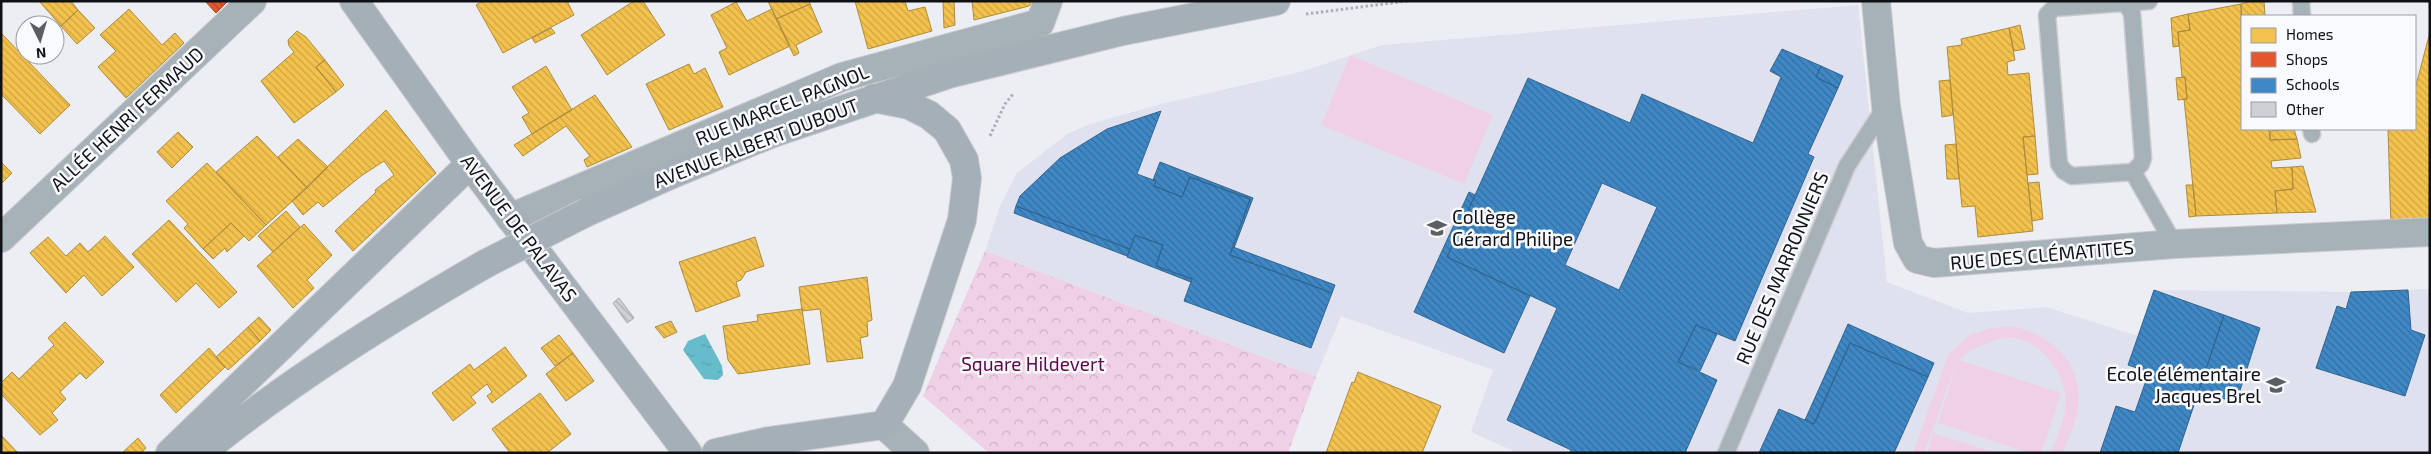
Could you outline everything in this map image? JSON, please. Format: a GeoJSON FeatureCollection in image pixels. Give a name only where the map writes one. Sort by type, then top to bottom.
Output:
{"type":"FeatureCollection","features":[{"type":"Feature","properties":{"kind":"street","name":"ALLÉE HENRI FERMAUD"},"geometry":{"type":"LineString","coordinates":[[1,238],[252,1]]}},
{"type":"Feature","properties":{"kind":"street","name":"AVENUE DE PALAVAS"},"geometry":{"type":"LineString","coordinates":[[354,1],[470,164],[688,453]]}},
{"type":"Feature","properties":{"kind":"street","name":"RUE MARCEL PAGNOL"},"geometry":{"type":"LineString","coordinates":[[510,218],[842,77],[1040,23],[1048,1]]}},
{"type":"Feature","properties":{"kind":"street"},"geometry":{"type":"LineString","coordinates":[[872,98],[1030,52],[1123,31],[1276,1]]}},
{"type":"Feature","properties":{"kind":"street","name":"RUE DES CLÉMATITES"},"geometry":{"type":"LineString","coordinates":[[1876,1],[1886,106],[1908,243],[1917,259],[1934,263],[2174,244],[2430,232]]}},
{"type":"Feature","properties":{"kind":"street","name":"AVENUE ALBERT DUBOUT"},"geometry":{"type":"LineString","coordinates":[[201,453],[257,408],[321,363],[400,313],[485,264],[587,212],[676,172],[773,133],[872,98],[909,106],[930,115],[955,142],[964,160],[967,178],[962,220],[916,360],[907,386],[884,425]]}},
{"type":"Feature","properties":{"kind":"street"},"geometry":{"type":"LineString","coordinates":[[170,453],[470,164]]}},
{"type":"Feature","properties":{"kind":"street"},"geometry":{"type":"LineString","coordinates":[[716,453],[770,441],[884,425],[915,453]]}},
{"type":"Feature","properties":{"kind":"lane"},"geometry":{"type":"LineString","coordinates":[[2126,4],[2132,13],[2141,164],[2132,172],[2072,176],[2064,171],[2059,164],[2047,15],[2054,8],[2148,1]]}},
{"type":"Feature","properties":{"kind":"lane"},"geometry":{"type":"LineString","coordinates":[[2301,1],[2302,15]]}},
{"type":"Feature","properties":{"kind":"lane","name":"RUE DES MARRONNIERS"},"geometry":{"type":"LineString","coordinates":[[1726,453],[1847,166],[1886,106]]}},
{"type":"Feature","properties":{"kind":"lane"},"geometry":{"type":"LineString","coordinates":[[2132,172],[2174,244]]}},
{"type":"Feature","properties":{"kind":"path"},"geometry":{"type":"LineString","coordinates":[[989,139],[1005,104],[1016,90]]}},
{"type":"Feature","properties":{"kind":"shaded area","name":"Collège Gérard Philipe"},"geometry":{"type":"Polygon","coordinates":[[[1858,5],[1887,282],[1968,313],[2046,307],[2138,336],[2154,290],[2351,292],[2430,289],[2430,453],[1518,453],[1471,432],[1493,370],[1341,316],[1316,377],[985,251],[1000,206],[1016,174],[1067,134],[1090,124],[1161,104],[1304,71],[1382,45],[1858,5]]]}},
{"type":"Feature","properties":{"kind":"green space"},"geometry":{"type":"Polygon","coordinates":[[[1350,55],[1493,115],[1464,184],[1321,125],[1350,55]]]}},
{"type":"Feature","properties":{"kind":"green space","name":"Square Hildevert"},"geometry":{"type":"Polygon","coordinates":[[[985,251],[1316,377],[1288,453],[989,453],[923,396],[985,251]]]}},
{"type":"Feature","properties":{"kind":"green space"},"geometry":{"type":"Polygon","coordinates":[[[2015,327],[2029,331],[2054,346],[2071,366],[2076,379],[2079,393],[2077,414],[2063,453],[2051,453],[2062,424],[2066,401],[2058,372],[2051,361],[2033,345],[2011,338],[1992,341],[1969,352],[1959,360],[2061,393],[2041,453],[2029,453],[1938,423],[1958,360],[1924,453],[1913,453],[1948,355],[1970,335],[1991,328],[2015,327]]]}},
{"type":"Feature","properties":{"kind":"green space"},"geometry":{"type":"Polygon","coordinates":[[[1933,433],[1996,453],[1927,453],[1933,433]]]}},
{"type":"Feature","properties":{"kind":"water"},"geometry":{"type":"Polygon","coordinates":[[[705,334],[722,366],[723,375],[718,380],[704,379],[683,350],[688,341],[705,334]]]}},
{"type":"Feature","properties":{"kind":"building: Homes"},"geometry":{"type":"Polygon","coordinates":[[[39,1],[71,1],[78,10],[65,22],[65,15],[51,15],[39,1]]]}},
{"type":"Feature","properties":{"kind":"building: Homes"},"geometry":{"type":"Polygon","coordinates":[[[483,1],[567,1],[574,15],[503,53],[476,5],[483,1]]]}},
{"type":"Feature","properties":{"kind":"building: Homes"},"geometry":{"type":"Polygon","coordinates":[[[634,1],[643,1],[665,35],[607,75],[581,35],[634,1]]]}},
{"type":"Feature","properties":{"kind":"building: Homes"},"geometry":{"type":"Polygon","coordinates":[[[768,1],[809,1],[810,4],[776,19],[768,1]]]}},
{"type":"Feature","properties":{"kind":"building: Homes"},"geometry":{"type":"Polygon","coordinates":[[[855,1],[905,1],[908,11],[925,7],[932,31],[868,49],[855,1]]]}},
{"type":"Feature","properties":{"kind":"building: Homes"},"geometry":{"type":"Polygon","coordinates":[[[943,1],[954,1],[955,25],[944,28],[943,1]]]}},
{"type":"Feature","properties":{"kind":"building: Homes"},"geometry":{"type":"Polygon","coordinates":[[[972,1],[1034,1],[1029,6],[974,20],[972,1]]]}},
{"type":"Feature","properties":{"kind":"building: Homes"},"geometry":{"type":"Polygon","coordinates":[[[2251,1],[2264,1],[2265,15],[2242,15],[2241,4],[2251,1]]]}},
{"type":"Feature","properties":{"kind":"building: Homes"},"geometry":{"type":"Polygon","coordinates":[[[736,2],[747,21],[772,9],[790,46],[729,75],[719,52],[727,48],[711,15],[736,2]]]}},
{"type":"Feature","properties":{"kind":"building: Homes"},"geometry":{"type":"Polygon","coordinates":[[[810,4],[822,32],[796,45],[799,53],[794,56],[776,19],[810,4]]]}},
{"type":"Feature","properties":{"kind":"building: Homes"},"geometry":{"type":"Polygon","coordinates":[[[2241,4],[2241,130],[2269,130],[2270,140],[2297,139],[2301,158],[2271,161],[2272,168],[2292,167],[2293,189],[2275,191],[2277,213],[2196,216],[2184,99],[2187,99],[2185,77],[2182,77],[2178,32],[2190,30],[2188,14],[2241,4]]]}},
{"type":"Feature","properties":{"kind":"building: Homes"},"geometry":{"type":"Polygon","coordinates":[[[129,9],[162,45],[175,33],[184,43],[126,98],[98,67],[116,51],[100,35],[129,9]]]}},
{"type":"Feature","properties":{"kind":"building: Homes"},"geometry":{"type":"Polygon","coordinates":[[[78,10],[95,28],[77,44],[65,30],[65,22],[78,10]]]}},
{"type":"Feature","properties":{"kind":"building: Homes"},"geometry":{"type":"Polygon","coordinates":[[[2188,14],[2190,30],[2178,32],[2179,46],[2173,47],[2171,18],[2188,14]]]}},
{"type":"Feature","properties":{"kind":"building: Homes"},"geometry":{"type":"Polygon","coordinates":[[[2020,25],[2025,49],[2014,51],[2009,28],[2020,25]]]}},
{"type":"Feature","properties":{"kind":"building: Homes"},"geometry":{"type":"Polygon","coordinates":[[[551,28],[555,33],[535,43],[532,38],[551,28]]]}},
{"type":"Feature","properties":{"kind":"building: Homes"},"geometry":{"type":"Polygon","coordinates":[[[2009,28],[2015,60],[2007,62],[2008,75],[2029,73],[2035,136],[2023,137],[2033,231],[1978,237],[1975,206],[1962,207],[1947,47],[1962,45],[1961,39],[2009,28]]]}},
{"type":"Feature","properties":{"kind":"building: Homes"},"geometry":{"type":"Polygon","coordinates":[[[297,31],[306,37],[325,60],[316,67],[336,92],[294,123],[261,81],[294,52],[289,46],[288,40],[297,31]]]}},
{"type":"Feature","properties":{"kind":"building: Homes"},"geometry":{"type":"Polygon","coordinates":[[[2430,32],[2430,223],[2391,226],[2388,130],[2416,130],[2416,85],[2430,32]]]}},
{"type":"Feature","properties":{"kind":"building: Homes"},"geometry":{"type":"Polygon","coordinates":[[[1,33],[15,48],[15,65],[32,65],[70,105],[40,134],[1,94],[1,33]]]}},
{"type":"Feature","properties":{"kind":"building: Homes"},"geometry":{"type":"Polygon","coordinates":[[[325,60],[344,85],[336,92],[316,67],[325,60]]]}},
{"type":"Feature","properties":{"kind":"building: Homes"},"geometry":{"type":"Polygon","coordinates":[[[689,64],[694,74],[705,68],[723,107],[669,130],[646,84],[689,64]]]}},
{"type":"Feature","properties":{"kind":"building: Homes"},"geometry":{"type":"Polygon","coordinates":[[[546,66],[572,110],[532,134],[522,117],[529,113],[512,87],[546,66]]]}},
{"type":"Feature","properties":{"kind":"building: Homes"},"geometry":{"type":"Polygon","coordinates":[[[2185,77],[2187,99],[2178,100],[2176,78],[2185,77]]]}},
{"type":"Feature","properties":{"kind":"building: Homes"},"geometry":{"type":"Polygon","coordinates":[[[1950,80],[1953,115],[1942,117],[1939,81],[1950,80]]]}},
{"type":"Feature","properties":{"kind":"building: Homes"},"geometry":{"type":"Polygon","coordinates":[[[595,95],[632,147],[587,167],[584,160],[590,156],[566,126],[523,156],[514,145],[595,95]]]}},
{"type":"Feature","properties":{"kind":"building: Homes"},"geometry":{"type":"Polygon","coordinates":[[[386,110],[436,173],[353,251],[335,231],[376,192],[375,190],[394,175],[384,161],[361,176],[323,207],[318,202],[303,215],[292,201],[386,110]]]}},
{"type":"Feature","properties":{"kind":"building: Homes"},"geometry":{"type":"Polygon","coordinates":[[[2294,130],[2297,139],[2270,140],[2270,131],[2294,130]]]}},
{"type":"Feature","properties":{"kind":"building: Homes"},"geometry":{"type":"Polygon","coordinates":[[[178,132],[193,147],[172,168],[157,152],[178,132]]]}},
{"type":"Feature","properties":{"kind":"building: Homes"},"geometry":{"type":"Polygon","coordinates":[[[257,136],[307,188],[266,225],[216,172],[257,136]]]}},
{"type":"Feature","properties":{"kind":"building: Homes"},"geometry":{"type":"Polygon","coordinates":[[[2035,136],[2038,174],[2027,175],[2023,137],[2035,136]]]}},
{"type":"Feature","properties":{"kind":"building: Homes"},"geometry":{"type":"Polygon","coordinates":[[[298,139],[328,167],[307,188],[278,157],[298,139]]]}},
{"type":"Feature","properties":{"kind":"building: Homes"},"geometry":{"type":"Polygon","coordinates":[[[1956,144],[1959,179],[1947,179],[1945,145],[1956,144]]]}},
{"type":"Feature","properties":{"kind":"building: Homes"},"geometry":{"type":"Polygon","coordinates":[[[1,162],[12,173],[1,184],[1,162]]]}},
{"type":"Feature","properties":{"kind":"building: Homes"},"geometry":{"type":"Polygon","coordinates":[[[207,163],[266,225],[249,241],[231,223],[203,249],[184,228],[188,224],[166,201],[207,163]]]}},
{"type":"Feature","properties":{"kind":"building: Homes"},"geometry":{"type":"Polygon","coordinates":[[[2303,166],[2316,212],[2277,213],[2275,191],[2293,189],[2292,167],[2303,166]]]}},
{"type":"Feature","properties":{"kind":"building: Homes"},"geometry":{"type":"Polygon","coordinates":[[[2039,182],[2043,219],[2032,221],[2028,183],[2039,182]]]}},
{"type":"Feature","properties":{"kind":"building: Homes"},"geometry":{"type":"Polygon","coordinates":[[[2186,185],[2193,185],[2196,216],[2189,217],[2186,185]]]}},
{"type":"Feature","properties":{"kind":"building: Homes"},"geometry":{"type":"Polygon","coordinates":[[[286,211],[300,227],[273,252],[258,236],[286,211]]]}},
{"type":"Feature","properties":{"kind":"building: Homes"},"geometry":{"type":"Polygon","coordinates":[[[169,220],[237,292],[219,308],[196,283],[176,302],[132,254],[169,220]]]}},
{"type":"Feature","properties":{"kind":"building: Homes"},"geometry":{"type":"Polygon","coordinates":[[[231,223],[244,236],[227,252],[225,248],[213,259],[203,249],[231,223]]]}},
{"type":"Feature","properties":{"kind":"building: Homes"},"geometry":{"type":"Polygon","coordinates":[[[304,224],[332,255],[307,280],[314,288],[293,308],[257,266],[304,224]]]}},
{"type":"Feature","properties":{"kind":"building: Homes"},"geometry":{"type":"Polygon","coordinates":[[[105,236],[134,267],[102,296],[84,275],[66,293],[30,253],[48,237],[66,256],[80,243],[88,252],[105,236]]]}},
{"type":"Feature","properties":{"kind":"building: Homes"},"geometry":{"type":"Polygon","coordinates":[[[755,237],[764,266],[746,272],[741,280],[736,282],[740,296],[696,312],[679,262],[755,237]]]}},
{"type":"Feature","properties":{"kind":"building: Homes"},"geometry":{"type":"Polygon","coordinates":[[[867,277],[872,320],[867,322],[868,336],[860,338],[863,358],[827,362],[820,309],[802,311],[799,287],[867,277]]]}},
{"type":"Feature","properties":{"kind":"building: Homes"},"geometry":{"type":"Polygon","coordinates":[[[802,309],[810,364],[738,374],[728,360],[723,326],[758,321],[757,315],[802,309]]]}},
{"type":"Feature","properties":{"kind":"building: Homes"},"geometry":{"type":"Polygon","coordinates":[[[259,317],[271,330],[260,341],[248,327],[259,317]]]}},
{"type":"Feature","properties":{"kind":"building: Homes"},"geometry":{"type":"Polygon","coordinates":[[[671,321],[677,332],[664,338],[655,327],[671,321]]]}},
{"type":"Feature","properties":{"kind":"building: Homes"},"geometry":{"type":"Polygon","coordinates":[[[65,322],[104,362],[86,379],[80,373],[60,392],[66,399],[52,413],[58,420],[40,435],[1,394],[1,383],[12,372],[19,379],[54,345],[48,338],[65,322]]]}},
{"type":"Feature","properties":{"kind":"building: Homes"},"geometry":{"type":"Polygon","coordinates":[[[248,327],[260,341],[228,370],[216,357],[248,327]]]}},
{"type":"Feature","properties":{"kind":"building: Homes"},"geometry":{"type":"Polygon","coordinates":[[[559,335],[573,353],[555,366],[541,348],[559,335]]]}},
{"type":"Feature","properties":{"kind":"building: Homes"},"geometry":{"type":"Polygon","coordinates":[[[505,347],[527,376],[492,403],[487,396],[492,392],[487,384],[471,397],[476,403],[453,421],[432,393],[470,364],[474,370],[505,347]]]}},
{"type":"Feature","properties":{"kind":"building: Homes"},"geometry":{"type":"Polygon","coordinates":[[[209,348],[225,367],[176,413],[160,395],[209,348]]]}},
{"type":"Feature","properties":{"kind":"building: Homes"},"geometry":{"type":"Polygon","coordinates":[[[573,353],[594,381],[566,401],[546,374],[573,353]]]}},
{"type":"Feature","properties":{"kind":"building: Homes"},"geometry":{"type":"Polygon","coordinates":[[[1358,372],[1441,406],[1422,453],[1326,453],[1352,382],[1354,383],[1358,372]]]}},
{"type":"Feature","properties":{"kind":"building: Homes"},"geometry":{"type":"Polygon","coordinates":[[[540,393],[571,434],[547,453],[510,453],[492,429],[540,393]]]}},
{"type":"Feature","properties":{"kind":"building: Homes"},"geometry":{"type":"Polygon","coordinates":[[[1,435],[18,453],[1,453],[1,435]]]}},
{"type":"Feature","properties":{"kind":"building: Homes"},"geometry":{"type":"Polygon","coordinates":[[[138,438],[146,448],[141,453],[122,453],[138,438]]]}},
{"type":"Feature","properties":{"kind":"building: Shops"},"geometry":{"type":"Polygon","coordinates":[[[205,1],[228,1],[216,13],[205,1]]]}},
{"type":"Feature","properties":{"kind":"building: Schools"},"geometry":{"type":"Polygon","coordinates":[[[1782,49],[1821,66],[1816,77],[1838,88],[1808,154],[1814,157],[1735,341],[1696,325],[1678,362],[1717,380],[1685,453],[1570,453],[1571,450],[1507,420],[1557,308],[1447,257],[1528,78],[1630,123],[1642,94],[1753,143],[1781,77],[1770,71],[1782,49]],[[1602,183],[1565,265],[1619,290],[1657,207],[1602,183]]]}},
{"type":"Feature","properties":{"kind":"building: Schools"},"geometry":{"type":"Polygon","coordinates":[[[1821,66],[1843,76],[1838,88],[1816,77],[1821,66]]]}},
{"type":"Feature","properties":{"kind":"building: Schools"},"geometry":{"type":"Polygon","coordinates":[[[1161,111],[1137,174],[1156,181],[1154,186],[1182,197],[1190,177],[1250,199],[1230,255],[1332,293],[1311,348],[1184,301],[1192,279],[1156,266],[1163,245],[1135,235],[1130,249],[1016,206],[1020,196],[1060,158],[1107,129],[1161,111]]]}},
{"type":"Feature","properties":{"kind":"building: Schools"},"geometry":{"type":"Polygon","coordinates":[[[1160,162],[1253,198],[1234,248],[1232,247],[1250,199],[1190,177],[1182,197],[1154,186],[1156,181],[1153,180],[1160,162]]]}},
{"type":"Feature","properties":{"kind":"building: Schools"},"geometry":{"type":"Polygon","coordinates":[[[1469,192],[1475,195],[1447,257],[1530,296],[1504,353],[1414,312],[1469,192]]]}},
{"type":"Feature","properties":{"kind":"building: Schools"},"geometry":{"type":"Polygon","coordinates":[[[1016,206],[1130,249],[1127,256],[1014,213],[1016,206]]]}},
{"type":"Feature","properties":{"kind":"building: Schools"},"geometry":{"type":"Polygon","coordinates":[[[1135,235],[1163,245],[1156,266],[1192,279],[1191,282],[1127,257],[1135,235]]]}},
{"type":"Feature","properties":{"kind":"building: Schools"},"geometry":{"type":"Polygon","coordinates":[[[1233,247],[1335,285],[1332,293],[1230,255],[1233,247]]]}},
{"type":"Feature","properties":{"kind":"building: Schools"},"geometry":{"type":"Polygon","coordinates":[[[2154,290],[2224,315],[2178,453],[2100,453],[2116,406],[2135,412],[2149,372],[2128,365],[2154,290]]]}},
{"type":"Feature","properties":{"kind":"building: Schools"},"geometry":{"type":"Polygon","coordinates":[[[2408,290],[2411,330],[2425,335],[2405,396],[2316,368],[2337,306],[2346,309],[2351,292],[2408,290]]]}},
{"type":"Feature","properties":{"kind":"building: Schools"},"geometry":{"type":"Polygon","coordinates":[[[2224,315],[2260,328],[2236,403],[2199,390],[2224,315]]]}},
{"type":"Feature","properties":{"kind":"building: Schools"},"geometry":{"type":"Polygon","coordinates":[[[1848,324],[1934,363],[1928,377],[1850,343],[1814,424],[1805,420],[1848,324]]]}},
{"type":"Feature","properties":{"kind":"building: Schools"},"geometry":{"type":"Polygon","coordinates":[[[1696,325],[1717,334],[1700,371],[1678,362],[1696,325]]]}},
{"type":"Feature","properties":{"kind":"building: Schools"},"geometry":{"type":"Polygon","coordinates":[[[1850,343],[1928,377],[1894,453],[1759,453],[1779,409],[1814,424],[1850,343]]]}},
{"type":"Feature","properties":{"kind":"building: Other"},"geometry":{"type":"Polygon","coordinates":[[[619,298],[634,318],[627,323],[613,303],[619,298]]]}},
{"type":"Feature","properties":{"kind":"place","name":"Collège Gérard Philipe"},"geometry":{"type":"Point","coordinates":[1437,228]}},
{"type":"Feature","properties":{"kind":"place","name":"Ecole élémentaire Jacques Brel"},"geometry":{"type":"Point","coordinates":[2276,385]}}]}
